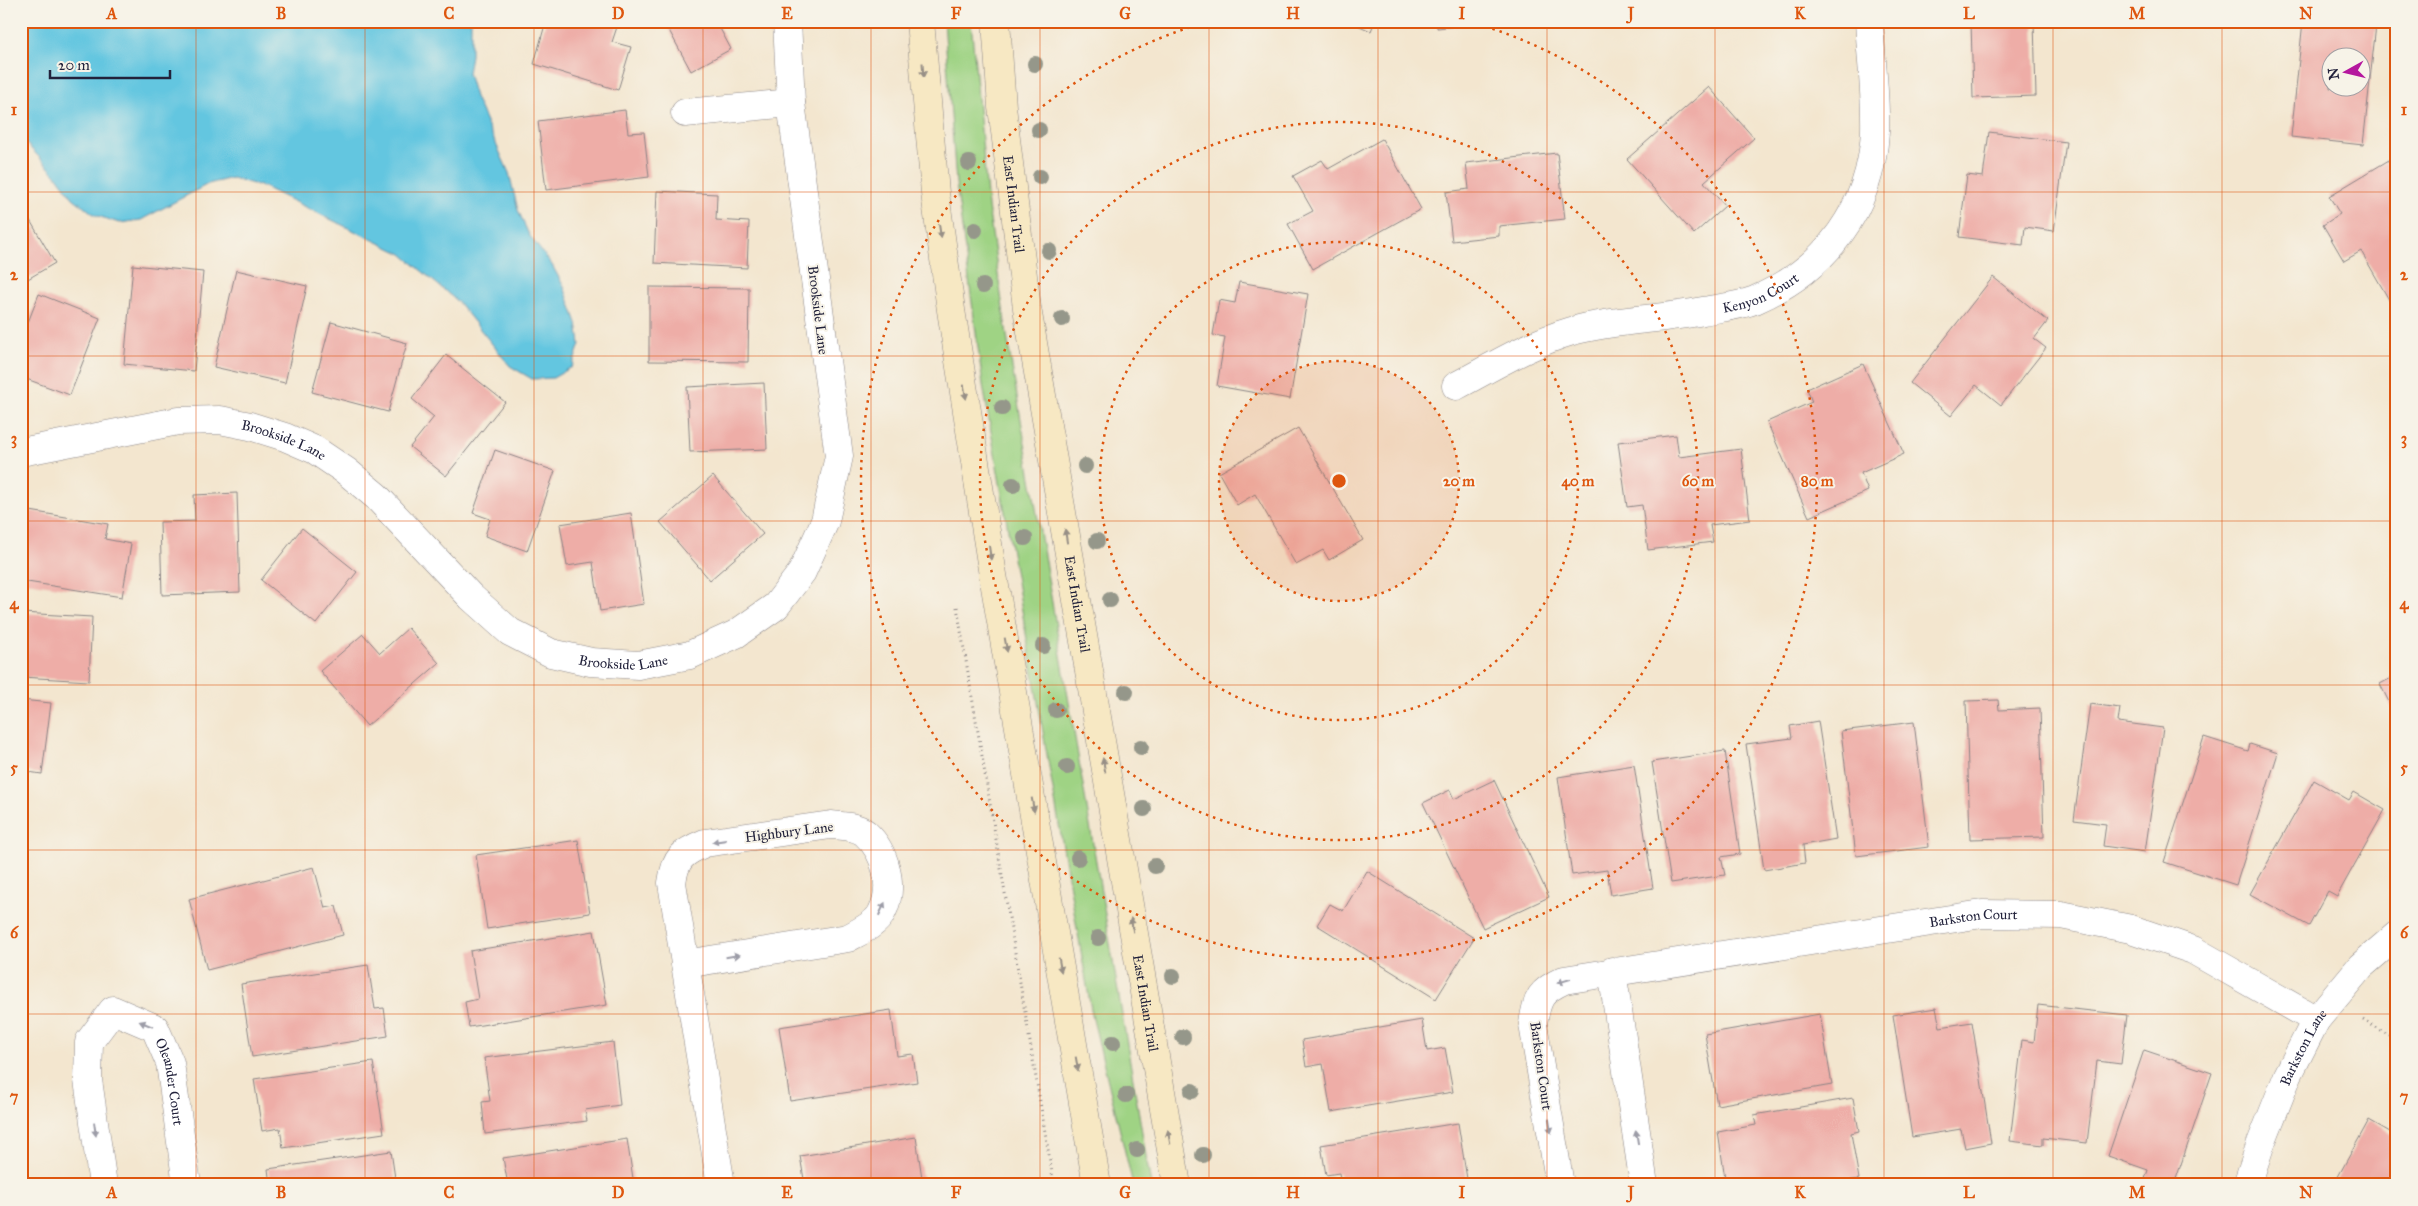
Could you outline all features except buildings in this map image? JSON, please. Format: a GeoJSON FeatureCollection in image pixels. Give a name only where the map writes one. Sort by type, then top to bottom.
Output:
{"type":"FeatureCollection","features":[{"type":"Feature","properties":{"kind":"main road"},"geometry":{"type":"LineString","coordinates":[[920,21],[935,192],[951,310],[992,569],[1097,1185]]}},
{"type":"Feature","properties":{"kind":"main road","name":"East Indian Trail"},"geometry":{"type":"LineString","coordinates":[[996,21],[1003,117],[1026,308],[1177,1185]]}},
{"type":"Feature","properties":{"kind":"street","name":"Brookside Lane"},"geometry":{"type":"LineString","coordinates":[[21,452],[178,421],[220,420],[250,426],[285,437],[315,450],[346,471],[376,496],[471,597],[510,632],[551,653],[592,662],[638,665],[690,655],[736,634],[776,606],[802,572],[825,521],[839,456],[791,103],[787,21]]}},
{"type":"Feature","properties":{"kind":"street","name":"Kenyon Court"},"geometry":{"type":"LineString","coordinates":[[1456,386],[1540,341],[1613,322],[1700,312],[1753,300],[1796,279],[1829,249],[1858,206],[1871,164],[1875,130],[1869,21]]}},
{"type":"Feature","properties":{"kind":"street"},"geometry":{"type":"LineString","coordinates":[[685,113],[791,103]]}},
{"type":"Feature","properties":{"kind":"street","name":"Highbury Lane"},"geometry":{"type":"LineString","coordinates":[[685,964],[848,938],[866,928],[882,914],[888,895],[888,879],[876,846],[864,832],[848,826],[831,825],[705,843],[687,851],[680,859],[674,871],[672,883],[685,964],[721,1185]]}},
{"type":"Feature","properties":{"kind":"street","name":"Barkston Court"},"geometry":{"type":"LineString","coordinates":[[1560,1185],[1533,1024],[1536,1002],[1547,988],[1564,980],[1982,914],[2061,915],[2131,928],[2193,950],[2316,1020]]}},
{"type":"Feature","properties":{"kind":"street","name":"Barkston Lane"},"geometry":{"type":"LineString","coordinates":[[2247,1185],[2261,1143],[2288,1075],[2316,1020],[2361,966],[2397,935]]}},
{"type":"Feature","properties":{"kind":"street"},"geometry":{"type":"LineString","coordinates":[[1612,971],[1644,1185]]}},
{"type":"Feature","properties":{"kind":"street","name":"Oleander Court"},"geometry":{"type":"LineString","coordinates":[[103,1185],[88,1080],[90,1042],[112,1010],[155,1028],[170,1063],[187,1185]]}},
{"type":"Feature","properties":{"kind":"path"},"geometry":{"type":"LineString","coordinates":[[957,607],[1054,1185]]}},
{"type":"Feature","properties":{"kind":"green space"},"geometry":{"type":"Polygon","coordinates":[[[944,21],[971,21],[988,206],[1009,349],[1151,1185],[1133,1185],[1092,1015],[983,385],[956,183],[944,21]]]}},
{"type":"Feature","properties":{"kind":"water"},"geometry":{"type":"Polygon","coordinates":[[[29,21],[471,21],[471,55],[468,73],[475,97],[509,173],[518,210],[529,235],[552,265],[564,287],[577,323],[580,344],[572,367],[553,378],[532,379],[510,366],[458,302],[402,254],[264,187],[232,178],[208,184],[141,220],[119,223],[95,215],[73,198],[56,175],[21,138],[21,27],[29,21]]]}}]}
